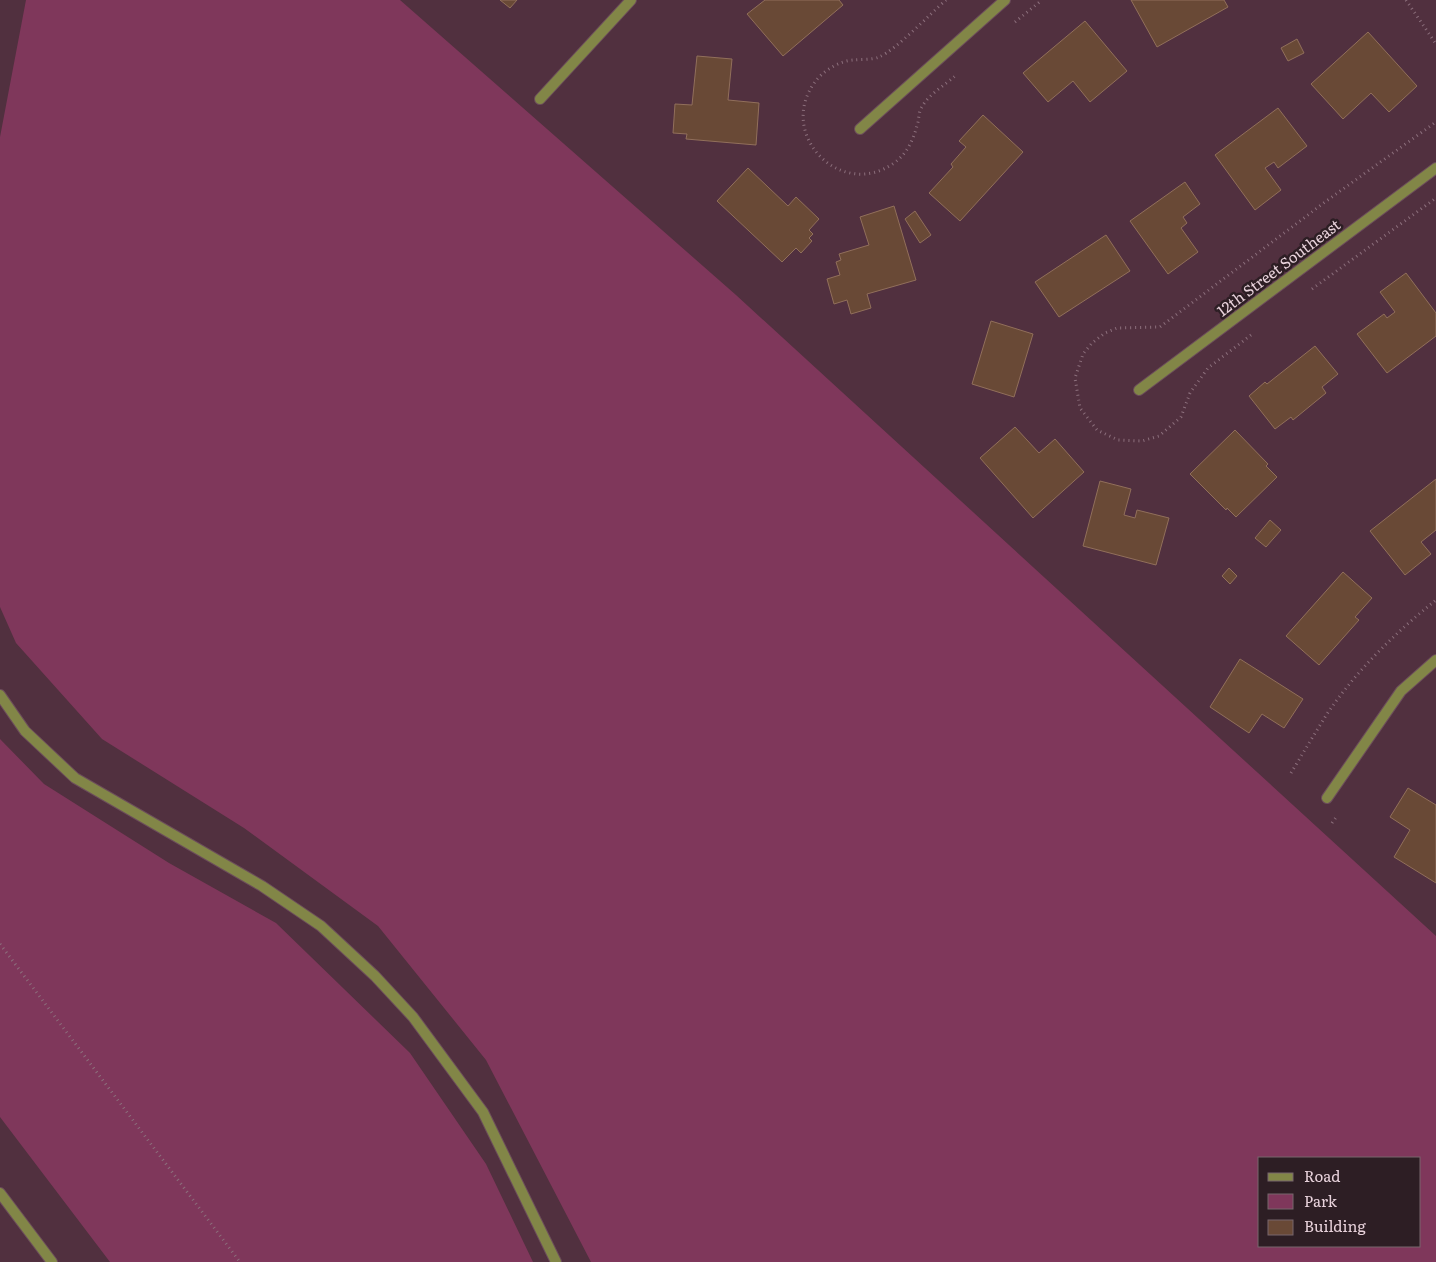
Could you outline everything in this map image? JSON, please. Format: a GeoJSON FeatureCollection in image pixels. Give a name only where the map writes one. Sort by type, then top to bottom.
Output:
{"type":"FeatureCollection","features":[{"type":"Feature","properties":{"kind":"street"},"geometry":{"type":"LineString","coordinates":[[540,98],[631,0]]}},
{"type":"Feature","properties":{"kind":"street"},"geometry":{"type":"LineString","coordinates":[[860,129],[1005,0]]}},
{"type":"Feature","properties":{"kind":"street","name":"12th Street Southeast"},"geometry":{"type":"LineString","coordinates":[[1139,390],[1436,168]]}},
{"type":"Feature","properties":{"kind":"street"},"geometry":{"type":"LineString","coordinates":[[1327,798],[1401,691],[1436,660]]}},
{"type":"Feature","properties":{"kind":"street"},"geometry":{"type":"LineString","coordinates":[[0,696],[25,731],[75,778],[262,886],[321,926],[375,976],[413,1016],[483,1112],[556,1262]]}},
{"type":"Feature","properties":{"kind":"street"},"geometry":{"type":"LineString","coordinates":[[0,1193],[52,1262]]}},
{"type":"Feature","properties":{"kind":"path"},"geometry":{"type":"LineString","coordinates":[[1406,0],[1436,44]]}},
{"type":"Feature","properties":{"kind":"path"},"geometry":{"type":"LineString","coordinates":[[1291,773],[1328,713],[1371,660],[1416,615],[1436,600]]}},
{"type":"Feature","properties":{"kind":"path"},"geometry":{"type":"LineString","coordinates":[[0,944],[240,1262]]}},
{"type":"Feature","properties":{"kind":"green space"},"geometry":{"type":"Polygon","coordinates":[[[26,0],[400,0],[736,295],[1436,936],[1436,1262],[591,1262],[486,1060],[378,926],[244,828],[102,739],[16,643],[0,607],[0,137],[26,0]]]}},
{"type":"Feature","properties":{"kind":"green space"},"geometry":{"type":"Polygon","coordinates":[[[0,739],[44,784],[169,863],[276,923],[410,1053],[486,1164],[533,1262],[110,1262],[0,1117],[0,739]]]}},
{"type":"Feature","properties":{"kind":"building"},"geometry":{"type":"Polygon","coordinates":[[[500,0],[517,0],[510,8],[500,0]]]}},
{"type":"Feature","properties":{"kind":"building"},"geometry":{"type":"Polygon","coordinates":[[[765,0],[839,0],[843,5],[783,56],[747,14],[765,0]]]}},
{"type":"Feature","properties":{"kind":"building"},"geometry":{"type":"Polygon","coordinates":[[[1131,0],[1224,0],[1228,7],[1157,47],[1131,0]]]}},
{"type":"Feature","properties":{"kind":"building"},"geometry":{"type":"Polygon","coordinates":[[[1085,21],[1127,71],[1090,102],[1073,81],[1048,102],[1023,73],[1085,21]]]}},
{"type":"Feature","properties":{"kind":"building"},"geometry":{"type":"Polygon","coordinates":[[[1368,32],[1417,86],[1389,112],[1371,93],[1343,119],[1311,84],[1368,32]]]}},
{"type":"Feature","properties":{"kind":"building"},"geometry":{"type":"Polygon","coordinates":[[[1297,39],[1304,53],[1288,61],[1281,48],[1297,39]]]}},
{"type":"Feature","properties":{"kind":"building"},"geometry":{"type":"Polygon","coordinates":[[[697,56],[732,59],[728,100],[759,103],[756,145],[686,139],[687,134],[673,133],[675,104],[692,105],[697,56]]]}},
{"type":"Feature","properties":{"kind":"building"},"geometry":{"type":"Polygon","coordinates":[[[1278,108],[1307,146],[1278,168],[1274,162],[1265,168],[1281,190],[1255,210],[1215,155],[1278,108]]]}},
{"type":"Feature","properties":{"kind":"building"},"geometry":{"type":"Polygon","coordinates":[[[983,115],[1023,152],[960,221],[929,193],[953,167],[951,164],[966,147],[959,141],[983,115]]]}},
{"type":"Feature","properties":{"kind":"building"},"geometry":{"type":"Polygon","coordinates":[[[748,168],[788,206],[796,197],[819,219],[809,230],[813,234],[809,238],[812,241],[801,253],[796,248],[782,262],[717,201],[748,168]]]}},
{"type":"Feature","properties":{"kind":"building"},"geometry":{"type":"Polygon","coordinates":[[[1185,182],[1200,204],[1183,217],[1187,223],[1181,228],[1198,252],[1168,274],[1130,221],[1185,182]]]}},
{"type":"Feature","properties":{"kind":"building"},"geometry":{"type":"Polygon","coordinates":[[[894,206],[916,280],[867,294],[871,308],[851,314],[847,300],[834,304],[827,279],[840,275],[836,262],[841,260],[839,254],[869,245],[860,217],[894,206]]]}},
{"type":"Feature","properties":{"kind":"building"},"geometry":{"type":"Polygon","coordinates":[[[915,211],[931,235],[920,243],[905,219],[915,211]]]}},
{"type":"Feature","properties":{"kind":"building"},"geometry":{"type":"Polygon","coordinates":[[[1106,235],[1130,271],[1059,317],[1035,282],[1106,235]]]}},
{"type":"Feature","properties":{"kind":"building"},"geometry":{"type":"Polygon","coordinates":[[[1406,273],[1436,313],[1436,336],[1387,373],[1357,334],[1384,314],[1387,318],[1395,312],[1380,292],[1406,273]]]}},
{"type":"Feature","properties":{"kind":"building"},"geometry":{"type":"Polygon","coordinates":[[[991,321],[1033,334],[1014,397],[972,384],[991,321]]]}},
{"type":"Feature","properties":{"kind":"building"},"geometry":{"type":"Polygon","coordinates":[[[1315,346],[1338,374],[1322,387],[1326,393],[1293,420],[1291,417],[1275,429],[1249,396],[1315,346]]]}},
{"type":"Feature","properties":{"kind":"building"},"geometry":{"type":"Polygon","coordinates":[[[1015,427],[1039,453],[1055,439],[1084,472],[1033,518],[980,458],[1015,427]]]}},
{"type":"Feature","properties":{"kind":"building"},"geometry":{"type":"Polygon","coordinates":[[[1235,430],[1268,464],[1266,466],[1277,477],[1236,517],[1227,508],[1226,510],[1190,474],[1235,430]]]}},
{"type":"Feature","properties":{"kind":"building"},"geometry":{"type":"Polygon","coordinates":[[[1436,479],[1436,530],[1421,542],[1431,554],[1405,575],[1370,531],[1436,479]]]}},
{"type":"Feature","properties":{"kind":"building"},"geometry":{"type":"Polygon","coordinates":[[[1100,481],[1131,489],[1124,515],[1135,518],[1137,510],[1169,518],[1156,565],[1083,546],[1100,481]]]}},
{"type":"Feature","properties":{"kind":"building"},"geometry":{"type":"Polygon","coordinates":[[[1270,520],[1281,530],[1266,547],[1255,538],[1270,520]]]}},
{"type":"Feature","properties":{"kind":"building"},"geometry":{"type":"Polygon","coordinates":[[[1229,568],[1237,576],[1230,584],[1222,576],[1229,568]]]}},
{"type":"Feature","properties":{"kind":"building"},"geometry":{"type":"Polygon","coordinates":[[[1343,572],[1372,598],[1355,617],[1359,620],[1319,665],[1286,636],[1343,572]]]}},
{"type":"Feature","properties":{"kind":"building"},"geometry":{"type":"Polygon","coordinates":[[[1240,659],[1303,699],[1284,728],[1262,714],[1249,733],[1210,707],[1240,659]]]}},
{"type":"Feature","properties":{"kind":"building"},"geometry":{"type":"Polygon","coordinates":[[[1408,788],[1436,805],[1436,883],[1394,857],[1410,830],[1390,817],[1408,788]]]}}]}
